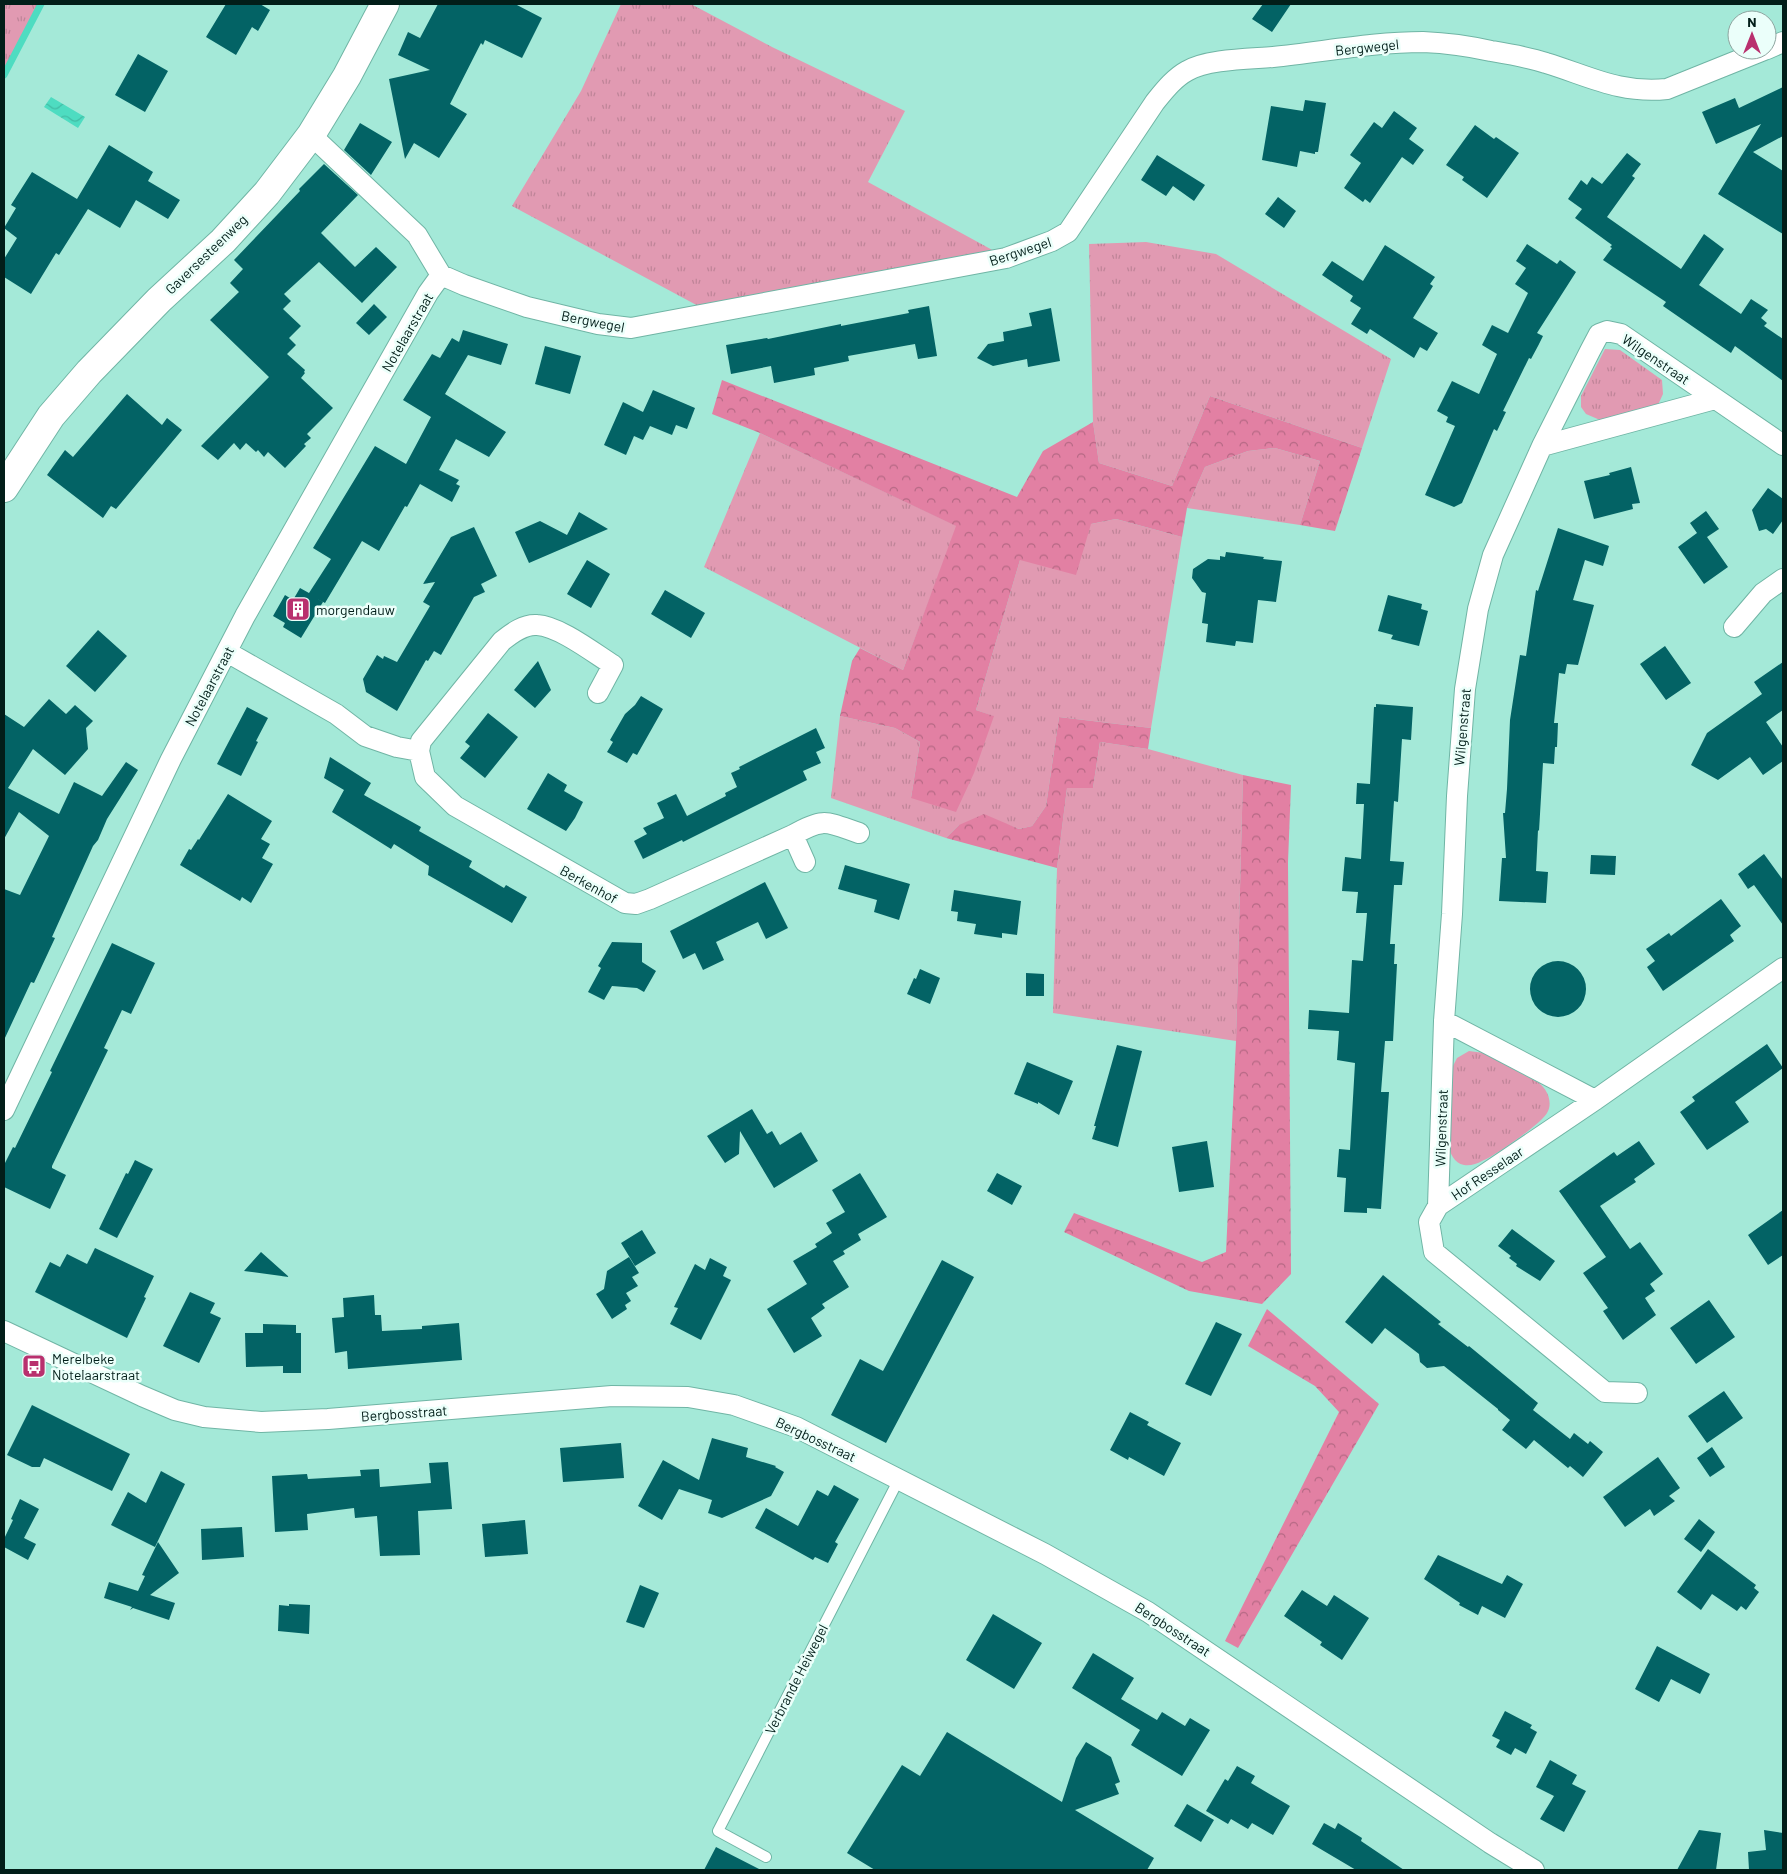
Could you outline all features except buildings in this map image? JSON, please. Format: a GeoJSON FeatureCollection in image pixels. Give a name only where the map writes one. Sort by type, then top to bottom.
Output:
{"type":"FeatureCollection","features":[{"type":"Feature","properties":{"kind":"street","name":"Gaversesteenweg"},"geometry":{"type":"LineString","coordinates":[[4,488],[51,416],[89,372],[159,300],[223,241],[261,200],[311,135],[347,76],[385,4]]}},
{"type":"Feature","properties":{"kind":"street","name":"Bergwegel"},"geometry":{"type":"LineString","coordinates":[[441,275],[527,307],[598,324],[631,328],[1006,258],[1052,241],[1068,232],[1155,102],[1169,86],[1188,70],[1213,63],[1374,44],[1424,42],[1459,45],[1544,62],[1612,85],[1631,90],[1650,91],[1667,90],[1739,60]]}},
{"type":"Feature","properties":{"kind":"street"},"geometry":{"type":"LineString","coordinates":[[311,135],[417,235],[441,275]]}},
{"type":"Feature","properties":{"kind":"street","name":"Notelaarstraat"},"geometry":{"type":"LineString","coordinates":[[4,1110],[171,759],[245,616],[419,310],[441,275]]}},
{"type":"Feature","properties":{"kind":"street","name":"Wilgenstraat"},"geometry":{"type":"LineString","coordinates":[[1438,1206],[1444,1021],[1452,914],[1456,796],[1465,689],[1478,609],[1493,555],[1542,446],[1599,334],[1607,331],[1621,334],[1783,445]]}},
{"type":"Feature","properties":{"kind":"street","name":"Wilgenstraat"},"geometry":{"type":"LineString","coordinates":[[1542,446],[1715,399]]}},
{"type":"Feature","properties":{"kind":"street"},"geometry":{"type":"LineString","coordinates":[[1734,627],[1763,594],[1783,579]]}},
{"type":"Feature","properties":{"kind":"street"},"geometry":{"type":"LineString","coordinates":[[228,652],[336,714],[365,736],[397,747],[419,751],[421,741],[431,728],[502,641],[517,629],[536,624],[552,628],[614,665],[598,693]]}},
{"type":"Feature","properties":{"kind":"street","name":"Berkenhof"},"geometry":{"type":"LineString","coordinates":[[419,751],[425,777],[455,806],[614,899],[625,903],[636,904],[650,899],[793,835],[809,826],[826,822],[859,833]]}},
{"type":"Feature","properties":{"kind":"street"},"geometry":{"type":"LineString","coordinates":[[793,835],[805,862]]}},
{"type":"Feature","properties":{"kind":"street","name":"Hof Resselaar"},"geometry":{"type":"LineString","coordinates":[[1637,1393],[1605,1392],[1434,1252],[1429,1222],[1438,1206],[1783,968]]}},
{"type":"Feature","properties":{"kind":"street"},"geometry":{"type":"LineString","coordinates":[[1444,1021],[1594,1100]]}},
{"type":"Feature","properties":{"kind":"street","name":"Bergbosstraat"},"geometry":{"type":"LineString","coordinates":[[4,1330],[175,1410],[204,1417],[261,1422],[646,1395],[688,1397],[734,1405],[796,1427],[1051,1557],[1148,1612],[1490,1843],[1534,1870]]}},
{"type":"Feature","properties":{"kind":"lane","name":"Verbrande Heiwegel"},"geometry":{"type":"LineString","coordinates":[[766,1857],[718,1831],[899,1479]]}},
{"type":"Feature","properties":{"kind":"green space"},"geometry":{"type":"Polygon","coordinates":[[[4,4],[41,4],[4,75],[4,4]]]}},
{"type":"Feature","properties":{"kind":"green space"},"geometry":{"type":"Polygon","coordinates":[[[621,4],[691,4],[772,47],[905,111],[868,182],[996,252],[702,308],[512,206],[581,91],[621,4]]]}},
{"type":"Feature","properties":{"kind":"green space"},"geometry":{"type":"Polygon","coordinates":[[[1146,242],[1216,254],[1391,359],[1362,448],[1210,396],[1172,486],[1099,463],[1093,422],[1089,244],[1146,242]]]}},
{"type":"Feature","properties":{"kind":"green space"},"geometry":{"type":"Polygon","coordinates":[[[1605,349],[1620,350],[1662,380],[1663,394],[1657,407],[1600,420],[1586,414],[1581,407],[1581,396],[1605,349]]]}},
{"type":"Feature","properties":{"kind":"green space"},"geometry":{"type":"Polygon","coordinates":[[[722,380],[1017,497],[1043,451],[1093,422],[1099,463],[1172,486],[1210,396],[1362,448],[1335,531],[1300,525],[1320,461],[1275,448],[1248,451],[1205,467],[1187,508],[1182,537],[1116,519],[1091,524],[1076,575],[1020,560],[976,710],[994,716],[974,773],[956,812],[911,798],[920,742],[895,728],[840,716],[852,661],[860,648],[903,670],[956,526],[760,433],[712,414],[722,380]]]}},
{"type":"Feature","properties":{"kind":"green space"},"geometry":{"type":"Polygon","coordinates":[[[760,433],[957,526],[903,670],[704,567],[760,433]]]}},
{"type":"Feature","properties":{"kind":"green space"},"geometry":{"type":"Polygon","coordinates":[[[1275,448],[1320,461],[1300,525],[1187,508],[1205,467],[1248,451],[1275,448]]]}},
{"type":"Feature","properties":{"kind":"green space"},"geometry":{"type":"Polygon","coordinates":[[[1116,519],[1182,537],[1151,728],[1059,717],[1046,806],[1032,826],[1019,829],[1006,824],[959,825],[946,838],[831,798],[840,716],[895,728],[920,742],[911,798],[993,716],[976,710],[1020,560],[1091,524],[1116,519]]]}},
{"type":"Feature","properties":{"kind":"green space"},"geometry":{"type":"Polygon","coordinates":[[[1059,717],[1151,728],[1148,749],[1100,742],[1093,788],[1067,788],[1057,868],[946,838],[959,825],[984,814],[1019,829],[1032,826],[1046,806],[1059,717]]]}},
{"type":"Feature","properties":{"kind":"green space"},"geometry":{"type":"Polygon","coordinates":[[[1100,742],[1148,749],[1243,775],[1236,1041],[1053,1013],[1057,868],[1067,788],[1093,788],[1100,742]]]}},
{"type":"Feature","properties":{"kind":"green space"},"geometry":{"type":"Polygon","coordinates":[[[1243,775],[1291,785],[1288,862],[1291,1274],[1262,1304],[1189,1291],[1064,1232],[1074,1213],[1202,1262],[1226,1252],[1236,1041],[1243,775]]]}},
{"type":"Feature","properties":{"kind":"green space"},"geometry":{"type":"Polygon","coordinates":[[[1469,1051],[1484,1053],[1539,1083],[1547,1093],[1550,1105],[1543,1118],[1517,1139],[1488,1158],[1476,1164],[1466,1165],[1455,1160],[1448,1145],[1453,1066],[1457,1058],[1469,1051]]]}},
{"type":"Feature","properties":{"kind":"green space"},"geometry":{"type":"Polygon","coordinates":[[[1267,1309],[1379,1404],[1238,1648],[1225,1641],[1339,1412],[1315,1386],[1248,1346],[1267,1309]]]}},
{"type":"Feature","properties":{"kind":"water"},"geometry":{"type":"Polygon","coordinates":[[[51,97],[85,117],[78,128],[44,107],[51,97]]]}},
{"type":"Feature","properties":{"kind":"waterway"},"geometry":{"type":"LineString","coordinates":[[4,75],[41,4]]}},
{"type":"Feature","properties":{"kind":"place","name":"morgendauw"},"geometry":{"type":"Point","coordinates":[298,609]}},
{"type":"Feature","properties":{"kind":"place","name":"Merelbeke Notelaarstraat"},"geometry":{"type":"Point","coordinates":[34,1366]}}]}
